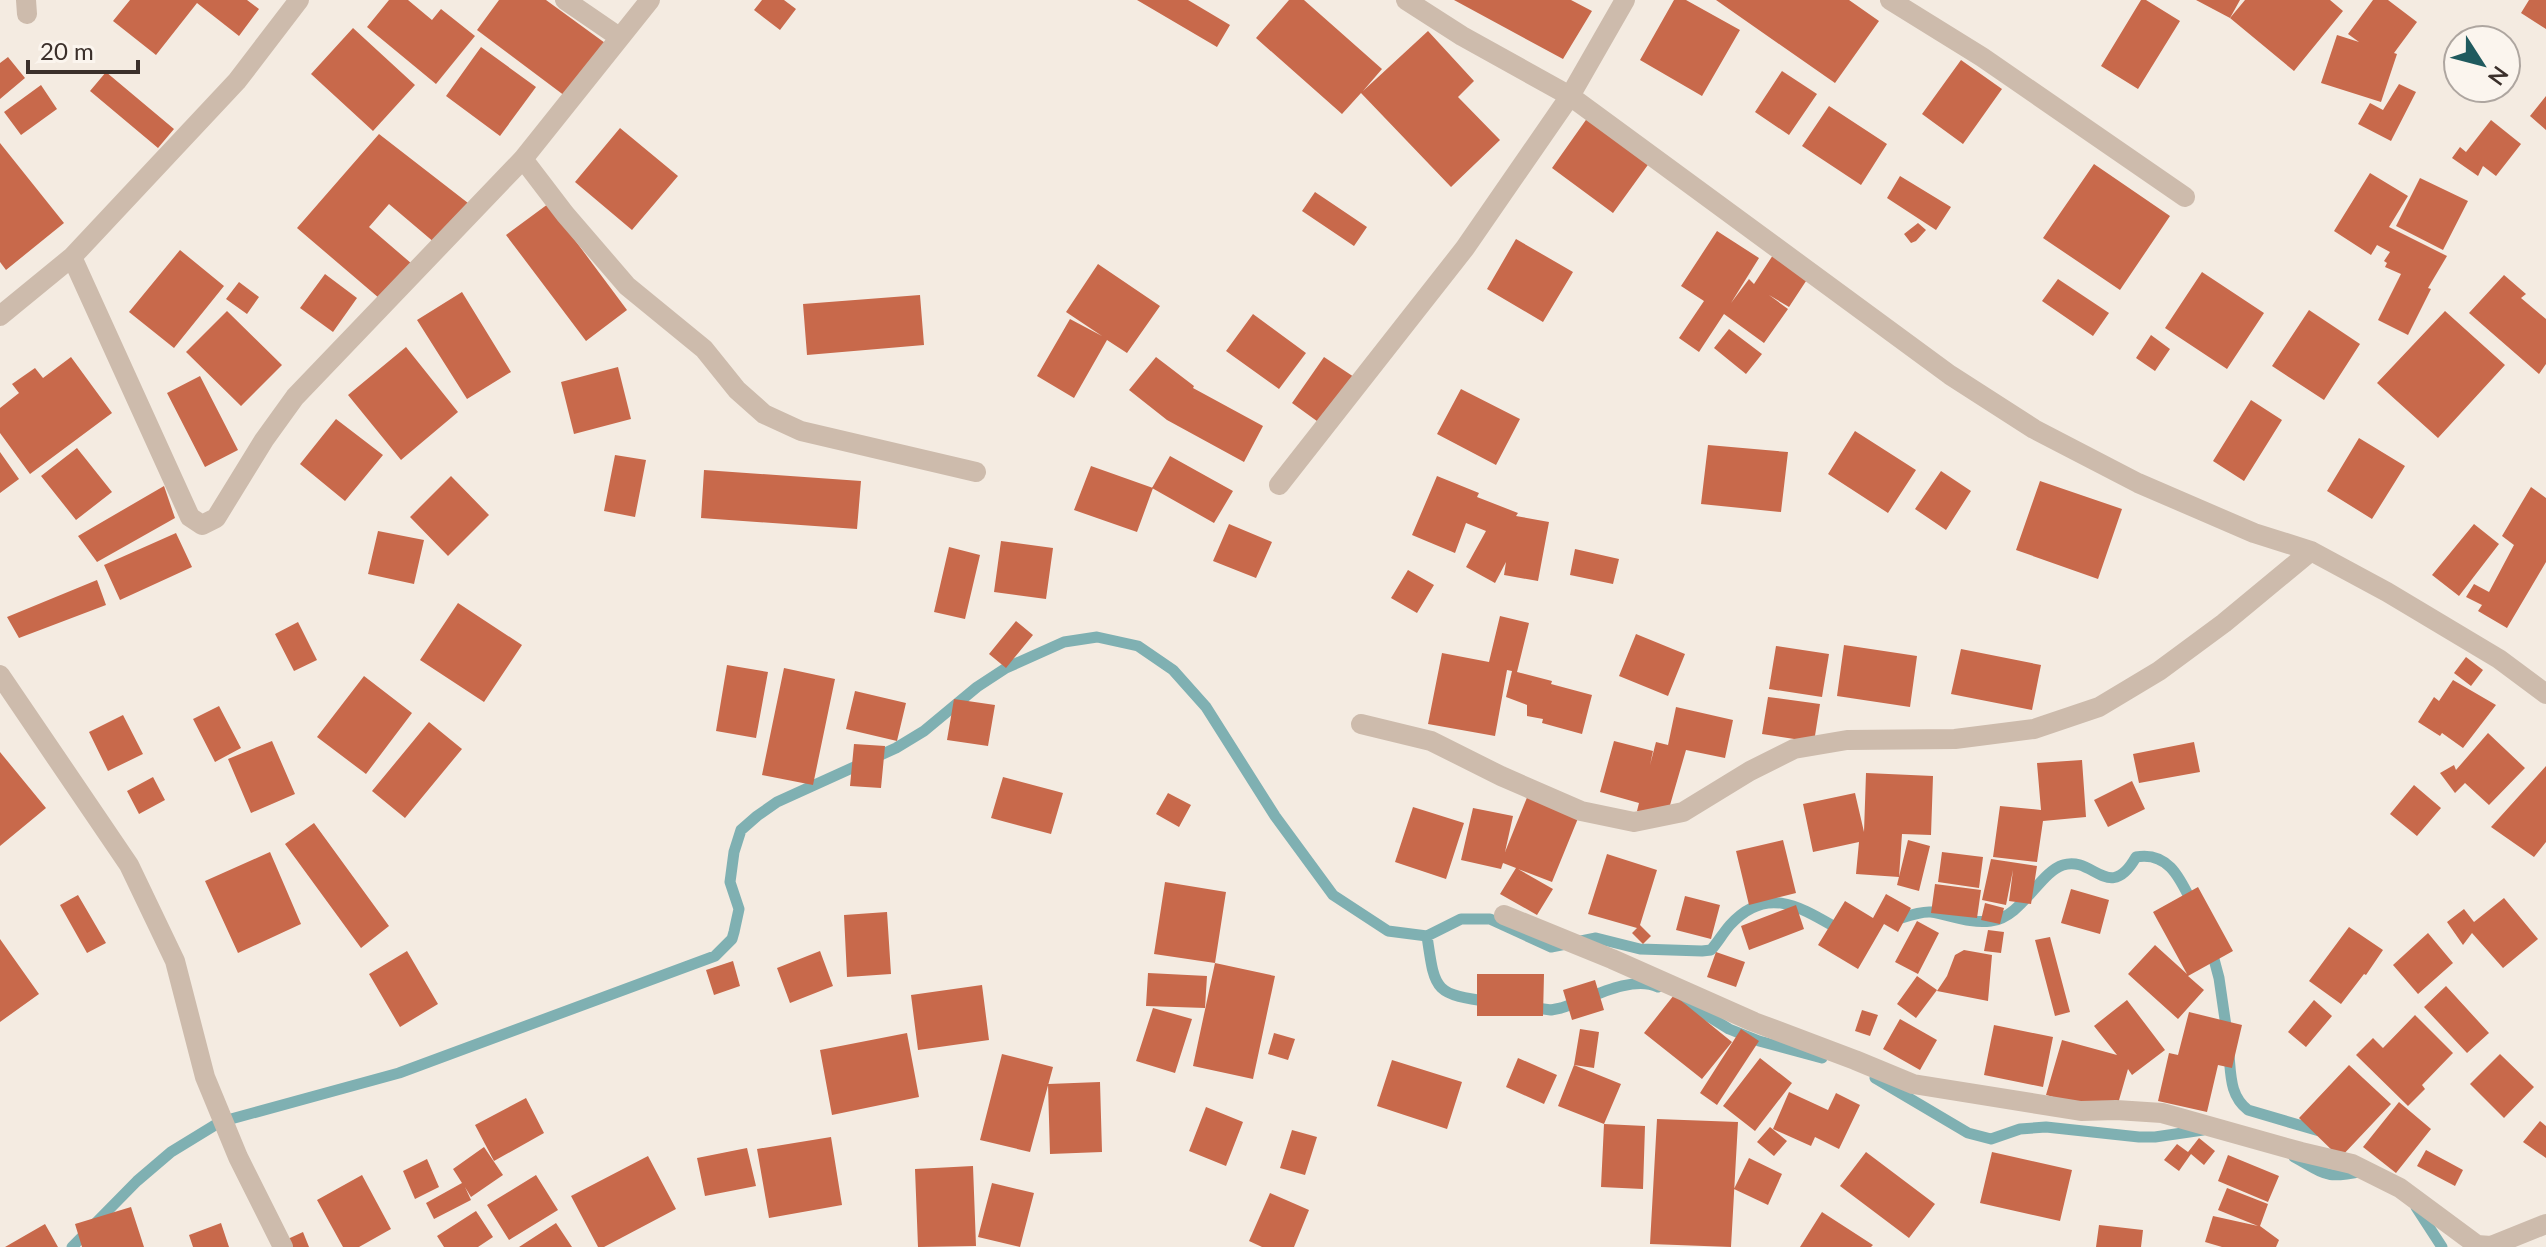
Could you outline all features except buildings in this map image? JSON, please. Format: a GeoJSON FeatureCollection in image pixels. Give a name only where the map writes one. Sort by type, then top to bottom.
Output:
{"type":"FeatureCollection","features":[{"type":"Feature","properties":{"kind":"street"},"geometry":{"type":"LineString","coordinates":[[0,316],[72,257],[237,81],[299,0]]}},
{"type":"Feature","properties":{"kind":"street"},"geometry":{"type":"LineString","coordinates":[[565,0],[619,37]]}},
{"type":"Feature","properties":{"kind":"street"},"geometry":{"type":"LineString","coordinates":[[72,257],[190,517],[202,525],[216,518],[264,440],[295,397],[523,159],[650,0]]}},
{"type":"Feature","properties":{"kind":"street"},"geometry":{"type":"LineString","coordinates":[[1406,0],[1462,36],[1570,96],[1950,375],[2034,429],[2138,483],[2254,533],[2311,551],[2487,652],[2546,694]]}},
{"type":"Feature","properties":{"kind":"street"},"geometry":{"type":"LineString","coordinates":[[1279,485],[1465,248],[1570,96],[1625,0]]}},
{"type":"Feature","properties":{"kind":"street"},"geometry":{"type":"LineString","coordinates":[[1890,0],[1982,57],[2185,197]]}},
{"type":"Feature","properties":{"kind":"street"},"geometry":{"type":"LineString","coordinates":[[523,159],[627,286],[704,349],[737,390],[764,414],[801,431],[976,472]]}},
{"type":"Feature","properties":{"kind":"street"},"geometry":{"type":"LineString","coordinates":[[1361,724],[1431,741],[1581,811],[1634,822],[1683,812],[1750,771],[1794,749],[1847,740],[1955,739],[2034,729],[2099,707],[2159,671],[2224,623],[2311,551]]}},
{"type":"Feature","properties":{"kind":"street"},"geometry":{"type":"LineString","coordinates":[[0,675],[129,865],[175,961],[205,1077],[238,1157],[283,1247]]}},
{"type":"Feature","properties":{"kind":"street"},"geometry":{"type":"LineString","coordinates":[[1504,915],[1754,1022],[1913,1084],[2081,1111],[2162,1113],[2352,1164],[2400,1188],[2477,1245],[2491,1246],[2546,1224]]}},
{"type":"Feature","properties":{"kind":"waterway"},"geometry":{"type":"LineString","coordinates":[[72,1247],[137,1181],[171,1152],[220,1122],[399,1073],[715,956],[732,939],[739,909],[730,882],[741,830],[777,802],[896,748],[924,731],[977,687],[1006,668],[1064,642],[1097,637],[1138,646],[1173,670],[1206,707],[1275,816],[1333,895],[1388,931],[1427,936],[1461,919],[1490,919],[1551,947],[1596,938],[1640,949],[1702,951],[1711,950],[1744,912],[1772,903],[1799,908],[1842,931]]}},
{"type":"Feature","properties":{"kind":"waterway"},"geometry":{"type":"LineString","coordinates":[[1895,920],[1927,912],[1991,921],[2012,912],[2046,876],[2063,865],[2083,866],[2109,878],[2117,877],[2136,857],[2148,856],[2166,863],[2173,870],[2194,907]]}},
{"type":"Feature","properties":{"kind":"waterway"},"geometry":{"type":"LineString","coordinates":[[1427,936],[1432,969],[1441,987],[1458,996],[1492,1002]]}},
{"type":"Feature","properties":{"kind":"waterway"},"geometry":{"type":"LineString","coordinates":[[2211,948],[2227,1033]]}},
{"type":"Feature","properties":{"kind":"waterway"},"geometry":{"type":"LineString","coordinates":[[1529,1007],[1561,1008],[1622,986],[1647,984],[1658,987]]}},
{"type":"Feature","properties":{"kind":"waterway"},"geometry":{"type":"LineString","coordinates":[[1681,999],[1729,1029],[1759,1041],[1822,1058]]}},
{"type":"Feature","properties":{"kind":"waterway"},"geometry":{"type":"LineString","coordinates":[[2229,1055],[2235,1092],[2248,1110],[2323,1132]]}},
{"type":"Feature","properties":{"kind":"waterway"},"geometry":{"type":"LineString","coordinates":[[1875,1078],[1968,1133],[1991,1139],[2020,1129],[2046,1127],[2139,1137],[2203,1130]]}},
{"type":"Feature","properties":{"kind":"waterway"},"geometry":{"type":"LineString","coordinates":[[2294,1157],[2327,1174],[2363,1171]]}},
{"type":"Feature","properties":{"kind":"waterway"},"geometry":{"type":"LineString","coordinates":[[2416,1207],[2442,1247]]}}]}
